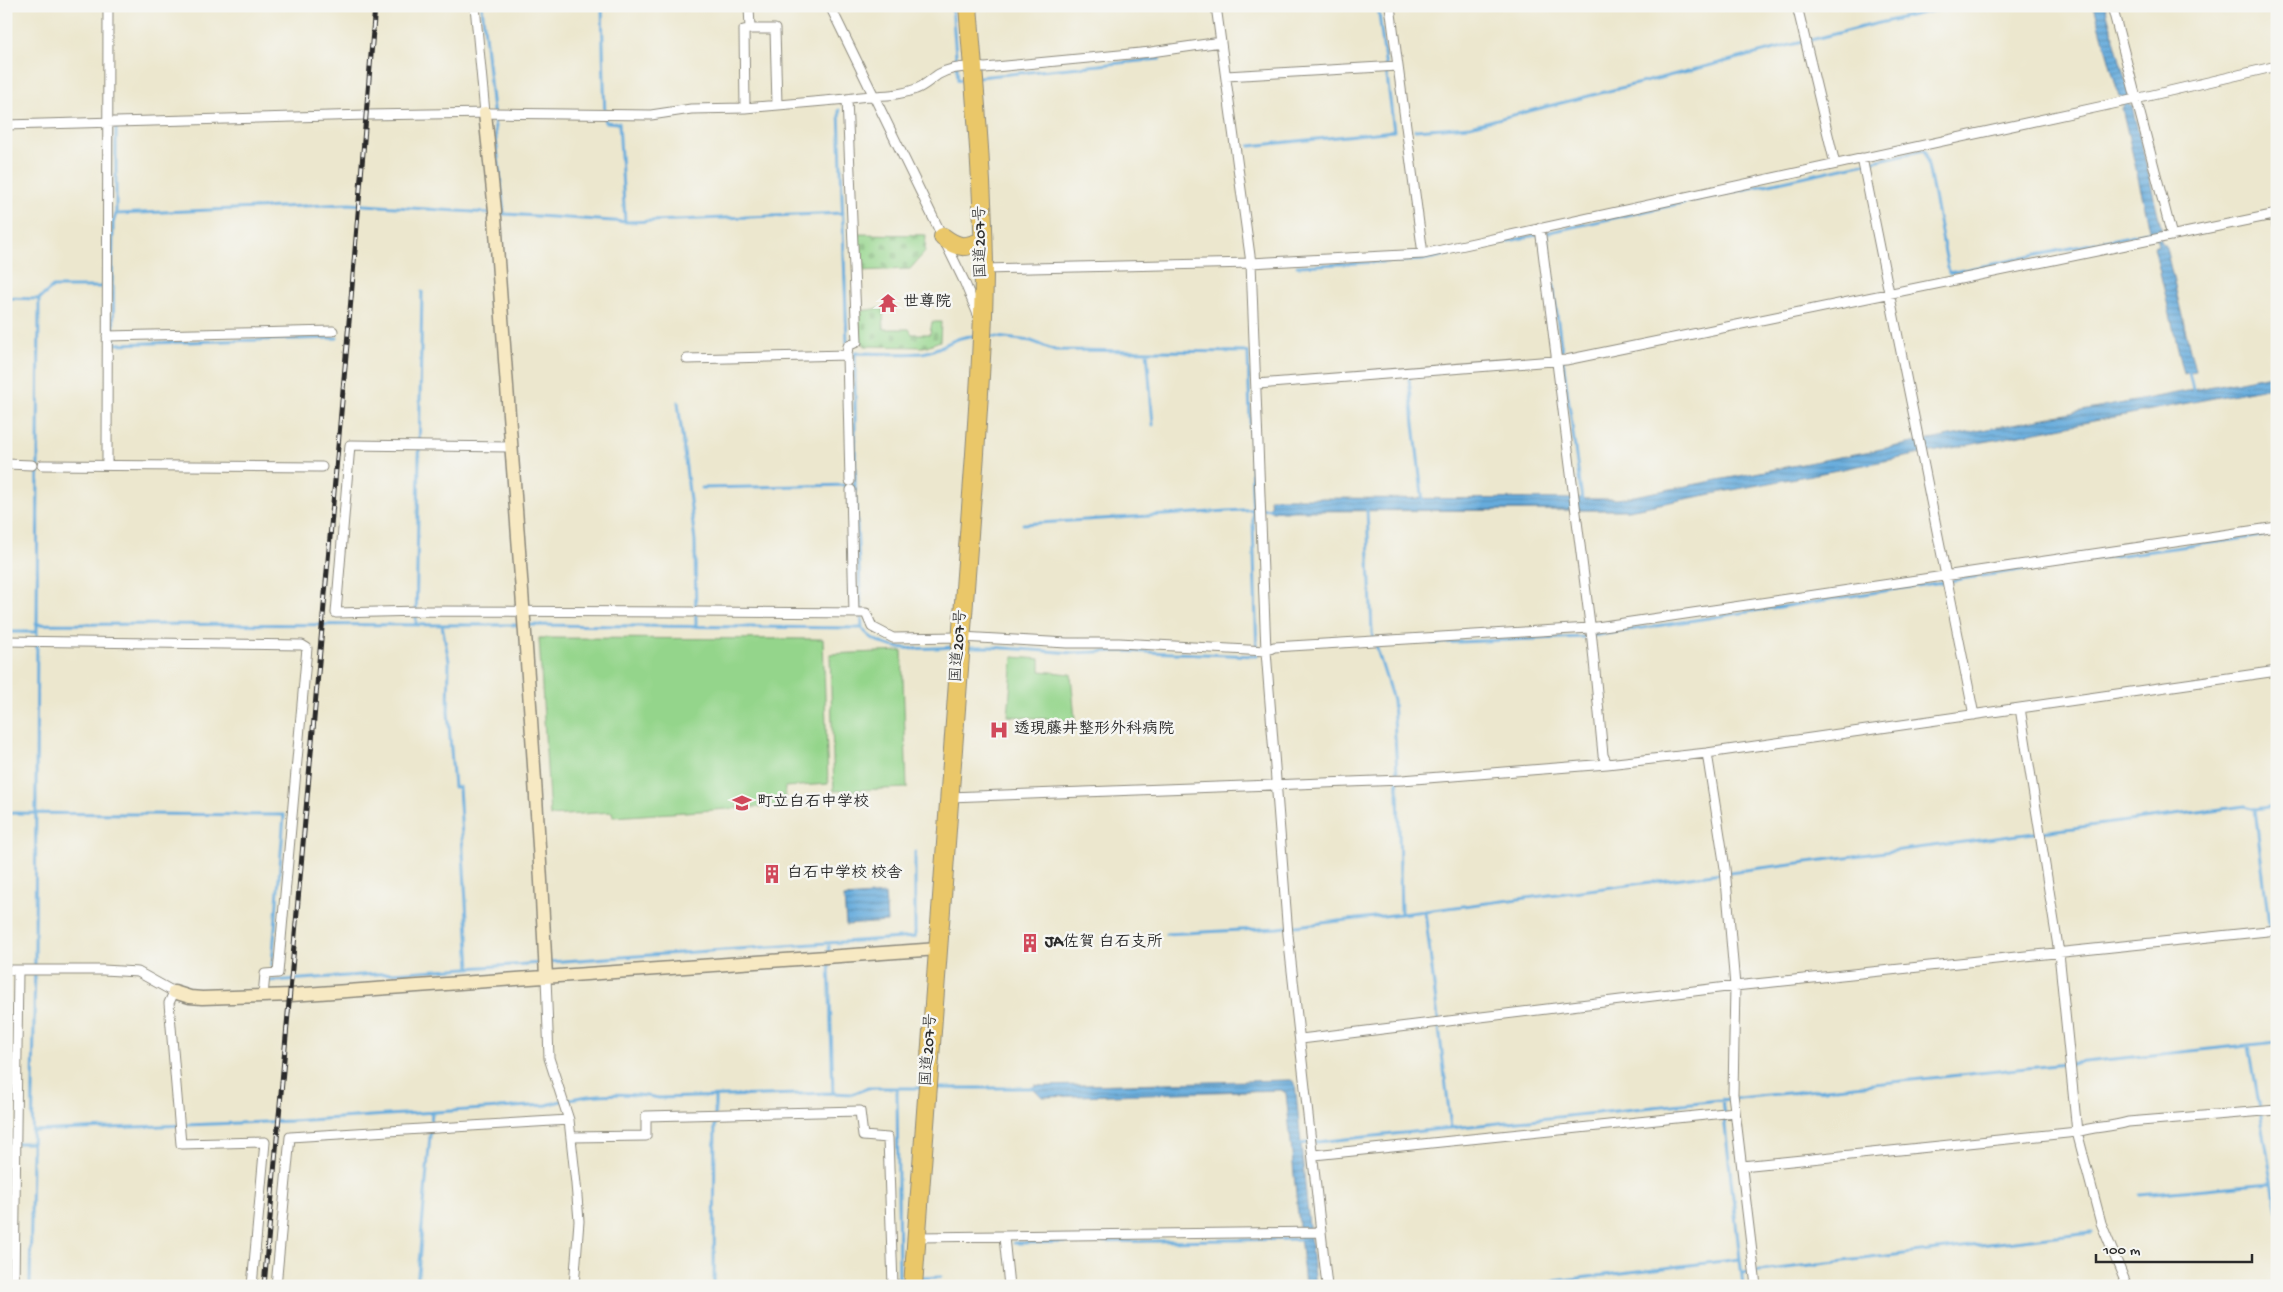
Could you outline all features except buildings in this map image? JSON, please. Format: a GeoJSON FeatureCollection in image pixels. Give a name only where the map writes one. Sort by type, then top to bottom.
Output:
{"type":"FeatureCollection","features":[{"type":"Feature","properties":{"kind":"highway","name":"国道207号"},"geometry":{"type":"LineString","coordinates":[[913,1281],[975,454],[982,332],[983,240],[967,71],[968,6]]}},
{"type":"Feature","properties":{"kind":"highway"},"geometry":{"type":"LineString","coordinates":[[943,237],[954,246],[968,246],[983,240]]}},
{"type":"Feature","properties":{"kind":"street"},"geometry":{"type":"LineString","coordinates":[[107,465],[112,336],[106,288],[108,6]]}},
{"type":"Feature","properties":{"kind":"street"},"geometry":{"type":"LineString","coordinates":[[475,6],[491,113],[495,214],[510,447],[525,620],[549,1058],[569,1120],[579,1221],[574,1286]]}},
{"type":"Feature","properties":{"kind":"street"},"geometry":{"type":"LineString","coordinates":[[749,6],[750,29]]}},
{"type":"Feature","properties":{"kind":"street"},"geometry":{"type":"LineString","coordinates":[[830,6],[964,281],[982,332]]}},
{"type":"Feature","properties":{"kind":"street"},"geometry":{"type":"LineString","coordinates":[[1216,6],[1251,263],[1261,508],[1260,650],[1278,784],[1288,928],[1313,1147],[1318,1233],[1327,1286]]}},
{"type":"Feature","properties":{"kind":"street"},"geometry":{"type":"LineString","coordinates":[[1390,6],[1390,66],[1423,254]]}},
{"type":"Feature","properties":{"kind":"street"},"geometry":{"type":"LineString","coordinates":[[1797,6],[1835,164]]}},
{"type":"Feature","properties":{"kind":"street"},"geometry":{"type":"LineString","coordinates":[[2112,6],[2168,237]]}},
{"type":"Feature","properties":{"kind":"street"},"geometry":{"type":"LineString","coordinates":[[746,108],[744,30],[750,29],[775,29],[778,105]]}},
{"type":"Feature","properties":{"kind":"street"},"geometry":{"type":"LineString","coordinates":[[7,124],[491,113],[651,115],[691,109],[746,108],[873,96],[882,97],[918,89],[940,73],[1151,52],[1221,42]]}},
{"type":"Feature","properties":{"kind":"street"},"geometry":{"type":"LineString","coordinates":[[1226,76],[1390,66]]}},
{"type":"Feature","properties":{"kind":"street"},"geometry":{"type":"LineString","coordinates":[[984,269],[1251,263],[1423,254],[1540,232],[1835,164],[1863,163],[2277,66]]}},
{"type":"Feature","properties":{"kind":"street"},"geometry":{"type":"LineString","coordinates":[[847,99],[857,342],[848,346],[847,355],[851,486],[859,613],[872,627],[892,638],[960,644],[1119,642],[1260,650],[1274,647],[1374,640],[1591,633],[1946,580],[2277,527]]}},
{"type":"Feature","properties":{"kind":"street"},"geometry":{"type":"LineString","coordinates":[[1863,163],[1974,715]]}},
{"type":"Feature","properties":{"kind":"street"},"geometry":{"type":"LineString","coordinates":[[1256,384],[1561,361],[2275,215],[2277,226]]}},
{"type":"Feature","properties":{"kind":"street"},"geometry":{"type":"LineString","coordinates":[[1540,232],[1561,361],[1573,494],[1604,755],[1607,764]]}},
{"type":"Feature","properties":{"kind":"street"},"geometry":{"type":"LineString","coordinates":[[112,336],[333,332]]}},
{"type":"Feature","properties":{"kind":"street"},"geometry":{"type":"LineString","coordinates":[[686,359],[847,355]]}},
{"type":"Feature","properties":{"kind":"street"},"geometry":{"type":"LineString","coordinates":[[510,447],[350,445],[336,613],[416,611],[525,620],[695,612],[859,613]]}},
{"type":"Feature","properties":{"kind":"street"},"geometry":{"type":"LineString","coordinates":[[6,464],[32,464]]}},
{"type":"Feature","properties":{"kind":"street"},"geometry":{"type":"LineString","coordinates":[[42,464],[322,467]]}},
{"type":"Feature","properties":{"kind":"street"},"geometry":{"type":"LineString","coordinates":[[6,641],[302,645],[307,648],[278,973],[265,974],[263,996]]}},
{"type":"Feature","properties":{"kind":"street"},"geometry":{"type":"LineString","coordinates":[[949,797],[1397,780],[1607,764],[1707,753],[2277,671]]}},
{"type":"Feature","properties":{"kind":"street"},"geometry":{"type":"LineString","coordinates":[[2020,708],[2059,953],[2077,1132],[2101,1223],[2127,1286]]}},
{"type":"Feature","properties":{"kind":"street"},"geometry":{"type":"LineString","coordinates":[[1707,753],[1725,872],[1735,986],[1730,1107],[1742,1166],[1756,1286]]}},
{"type":"Feature","properties":{"kind":"street"},"geometry":{"type":"LineString","coordinates":[[1301,1039],[1735,986],[2272,931]]}},
{"type":"Feature","properties":{"kind":"street"},"geometry":{"type":"LineString","coordinates":[[6,970],[138,972],[174,992],[190,997],[263,996],[545,967],[829,957],[938,949]]}},
{"type":"Feature","properties":{"kind":"street"},"geometry":{"type":"LineString","coordinates":[[14,1286],[18,970]]}},
{"type":"Feature","properties":{"kind":"street"},"geometry":{"type":"LineString","coordinates":[[174,992],[169,1003],[181,1144],[265,1142],[252,1286]]}},
{"type":"Feature","properties":{"kind":"street"},"geometry":{"type":"LineString","coordinates":[[1313,1147],[1730,1107]]}},
{"type":"Feature","properties":{"kind":"street"},"geometry":{"type":"LineString","coordinates":[[1742,1166],[2077,1132],[2085,1129],[2112,1127],[2128,1122],[2277,1110]]}},
{"type":"Feature","properties":{"kind":"street"},"geometry":{"type":"LineString","coordinates":[[571,1137],[646,1136],[646,1116],[860,1111],[863,1136],[888,1138],[893,1286]]}},
{"type":"Feature","properties":{"kind":"street"},"geometry":{"type":"LineString","coordinates":[[276,1286],[290,1137],[569,1120]]}},
{"type":"Feature","properties":{"kind":"street"},"geometry":{"type":"LineString","coordinates":[[916,1237],[1318,1233]]}},
{"type":"Feature","properties":{"kind":"street"},"geometry":{"type":"LineString","coordinates":[[1004,1237],[1010,1286]]}},
{"type":"Feature","properties":{"kind":"green space"},"geometry":{"type":"Polygon","coordinates":[[[857,234],[926,235],[925,252],[910,269],[858,271],[857,234]]]}},
{"type":"Feature","properties":{"kind":"green space"},"geometry":{"type":"Polygon","coordinates":[[[883,308],[884,329],[909,329],[912,334],[930,334],[932,322],[941,322],[940,341],[924,347],[865,346],[860,340],[859,311],[883,308]]]}},
{"type":"Feature","properties":{"kind":"green space"},"geometry":{"type":"Polygon","coordinates":[[[539,638],[823,639],[828,784],[785,787],[785,805],[613,817],[612,812],[550,816],[539,638]]]}},
{"type":"Feature","properties":{"kind":"green space"},"geometry":{"type":"Polygon","coordinates":[[[902,651],[907,788],[834,791],[830,654],[902,651]]]}},
{"type":"Feature","properties":{"kind":"green space"},"geometry":{"type":"Polygon","coordinates":[[[1013,657],[1040,659],[1040,671],[1071,674],[1075,721],[1008,716],[1013,657]]]}},
{"type":"Feature","properties":{"kind":"water"},"geometry":{"type":"Polygon","coordinates":[[[2094,6],[2105,6],[2129,94],[2127,95],[2129,106],[2132,106],[2162,231],[2159,232],[2162,244],[2165,244],[2195,371],[2184,374],[2154,247],[2158,245],[2155,233],[2151,234],[2122,108],[2124,107],[2122,96],[2119,96],[2094,6]]]}},
{"type":"Feature","properties":{"kind":"water"},"geometry":{"type":"Polygon","coordinates":[[[2277,374],[2277,386],[1628,510],[1271,511],[1270,498],[1618,499],[2277,374]]]}},
{"type":"Feature","properties":{"kind":"water"},"geometry":{"type":"Polygon","coordinates":[[[885,894],[887,922],[846,925],[844,897],[885,894]]]}},
{"type":"Feature","properties":{"kind":"water"},"geometry":{"type":"Polygon","coordinates":[[[1291,1080],[1295,1083],[1315,1286],[1305,1286],[1286,1093],[1281,1090],[1042,1097],[1033,1088],[1035,1085],[1291,1080]]]}},
{"type":"Feature","properties":{"kind":"waterway"},"geometry":{"type":"LineString","coordinates":[[482,6],[504,214]]}},
{"type":"Feature","properties":{"kind":"waterway"},"geometry":{"type":"LineString","coordinates":[[602,6],[605,122],[619,123],[625,222]]}},
{"type":"Feature","properties":{"kind":"waterway"},"geometry":{"type":"LineString","coordinates":[[952,6],[958,80],[968,79]]}},
{"type":"Feature","properties":{"kind":"waterway"},"geometry":{"type":"LineString","coordinates":[[1250,146],[1394,131],[1378,6]]}},
{"type":"Feature","properties":{"kind":"waterway"},"geometry":{"type":"LineString","coordinates":[[1415,130],[1470,126],[1862,27],[1954,6]]}},
{"type":"Feature","properties":{"kind":"waterway"},"geometry":{"type":"LineString","coordinates":[[979,77],[1160,59]]}},
{"type":"Feature","properties":{"kind":"waterway"},"geometry":{"type":"LineString","coordinates":[[839,110],[847,342]]}},
{"type":"Feature","properties":{"kind":"waterway"},"geometry":{"type":"LineString","coordinates":[[116,128],[116,214],[349,204],[628,222],[843,213]]}},
{"type":"Feature","properties":{"kind":"waterway"},"geometry":{"type":"LineString","coordinates":[[1297,266],[1422,260],[1925,150],[1949,273],[2154,231]]}},
{"type":"Feature","properties":{"kind":"waterway"},"geometry":{"type":"LineString","coordinates":[[112,287],[113,223],[116,214]]}},
{"type":"Feature","properties":{"kind":"waterway"},"geometry":{"type":"LineString","coordinates":[[1546,233],[1582,500]]}},
{"type":"Feature","properties":{"kind":"waterway"},"geometry":{"type":"LineString","coordinates":[[39,299],[53,287],[106,287]]}},
{"type":"Feature","properties":{"kind":"waterway"},"geometry":{"type":"LineString","coordinates":[[113,287],[114,344],[337,338]]}},
{"type":"Feature","properties":{"kind":"waterway"},"geometry":{"type":"LineString","coordinates":[[416,625],[422,292]]}},
{"type":"Feature","properties":{"kind":"waterway"},"geometry":{"type":"LineString","coordinates":[[6,298],[39,299],[35,957],[30,1286]]}},
{"type":"Feature","properties":{"kind":"waterway"},"geometry":{"type":"LineString","coordinates":[[862,628],[855,485],[855,353],[922,353],[961,338],[976,336]]}},
{"type":"Feature","properties":{"kind":"waterway"},"geometry":{"type":"LineString","coordinates":[[965,647],[1073,653],[1118,651],[1257,656],[1248,352],[1055,350],[1031,341],[987,336]]}},
{"type":"Feature","properties":{"kind":"waterway"},"geometry":{"type":"LineString","coordinates":[[1147,351],[1153,425]]}},
{"type":"Feature","properties":{"kind":"waterway"},"geometry":{"type":"LineString","coordinates":[[2188,368],[2194,394]]}},
{"type":"Feature","properties":{"kind":"waterway"},"geometry":{"type":"LineString","coordinates":[[1409,379],[1423,503]]}},
{"type":"Feature","properties":{"kind":"waterway"},"geometry":{"type":"LineString","coordinates":[[678,402],[695,541],[696,625]]}},
{"type":"Feature","properties":{"kind":"waterway"},"geometry":{"type":"LineString","coordinates":[[702,488],[855,485]]}},
{"type":"Feature","properties":{"kind":"waterway"},"geometry":{"type":"LineString","coordinates":[[1023,524],[1274,508]]}},
{"type":"Feature","properties":{"kind":"waterway"},"geometry":{"type":"LineString","coordinates":[[1367,508],[1372,633],[1393,700],[1398,789],[1401,914]]}},
{"type":"Feature","properties":{"kind":"waterway"},"geometry":{"type":"LineString","coordinates":[[1432,643],[1585,637],[2085,560],[2277,534]]}},
{"type":"Feature","properties":{"kind":"waterway"},"geometry":{"type":"LineString","coordinates":[[36,624],[520,625]]}},
{"type":"Feature","properties":{"kind":"waterway"},"geometry":{"type":"LineString","coordinates":[[442,625],[449,661],[448,712],[454,787],[459,787],[470,968]]}},
{"type":"Feature","properties":{"kind":"waterway"},"geometry":{"type":"LineString","coordinates":[[527,625],[862,628],[870,637],[892,646],[917,649],[954,647]]}},
{"type":"Feature","properties":{"kind":"waterway"},"geometry":{"type":"LineString","coordinates":[[6,632],[36,632]]}},
{"type":"Feature","properties":{"kind":"waterway"},"geometry":{"type":"LineString","coordinates":[[1166,934],[1278,928],[1401,914],[2245,806],[2255,809]]}},
{"type":"Feature","properties":{"kind":"waterway"},"geometry":{"type":"LineString","coordinates":[[2277,806],[2255,809],[2277,991]]}},
{"type":"Feature","properties":{"kind":"waterway"},"geometry":{"type":"LineString","coordinates":[[6,813],[284,815],[272,965]]}},
{"type":"Feature","properties":{"kind":"waterway"},"geometry":{"type":"LineString","coordinates":[[549,962],[915,937],[915,852]]}},
{"type":"Feature","properties":{"kind":"waterway"},"geometry":{"type":"LineString","coordinates":[[1425,911],[1451,1128]]}},
{"type":"Feature","properties":{"kind":"waterway"},"geometry":{"type":"LineString","coordinates":[[829,943],[829,955]]}},
{"type":"Feature","properties":{"kind":"waterway"},"geometry":{"type":"LineString","coordinates":[[32,1131],[291,1121],[547,1105],[574,1098],[617,1094],[659,1098],[833,1093],[829,961]]}},
{"type":"Feature","properties":{"kind":"waterway"},"geometry":{"type":"LineString","coordinates":[[271,981],[542,963]]}},
{"type":"Feature","properties":{"kind":"waterway"},"geometry":{"type":"LineString","coordinates":[[1298,1144],[2277,1042]]}},
{"type":"Feature","properties":{"kind":"waterway"},"geometry":{"type":"LineString","coordinates":[[2249,1045],[2277,1211]]}},
{"type":"Feature","properties":{"kind":"waterway"},"geometry":{"type":"LineString","coordinates":[[833,1093],[852,1094],[868,1088],[922,1088]]}},
{"type":"Feature","properties":{"kind":"waterway"},"geometry":{"type":"LineString","coordinates":[[897,1088],[899,1279],[908,1278]]}},
{"type":"Feature","properties":{"kind":"waterway"},"geometry":{"type":"LineString","coordinates":[[933,1088],[1036,1088]]}},
{"type":"Feature","properties":{"kind":"waterway"},"geometry":{"type":"LineString","coordinates":[[714,1286],[715,1097]]}},
{"type":"Feature","properties":{"kind":"waterway"},"geometry":{"type":"LineString","coordinates":[[1722,1099],[1743,1286]]}},
{"type":"Feature","properties":{"kind":"waterway"},"geometry":{"type":"LineString","coordinates":[[417,1286],[432,1112]]}},
{"type":"Feature","properties":{"kind":"waterway"},"geometry":{"type":"LineString","coordinates":[[6,1143],[31,1143]]}},
{"type":"Feature","properties":{"kind":"waterway"},"geometry":{"type":"LineString","coordinates":[[2140,1195],[2271,1183]]}},
{"type":"Feature","properties":{"kind":"waterway"},"geometry":{"type":"LineString","coordinates":[[1742,1273],[2091,1232]]}},
{"type":"Feature","properties":{"kind":"waterway"},"geometry":{"type":"LineString","coordinates":[[1014,1243],[1303,1239]]}},
{"type":"Feature","properties":{"kind":"waterway"},"geometry":{"type":"LineString","coordinates":[[1512,1286],[1740,1259]]}},
{"type":"Feature","properties":{"kind":"waterway"},"geometry":{"type":"LineString","coordinates":[[920,1278],[941,1277]]}},
{"type":"Feature","properties":{"kind":"railway"},"geometry":{"type":"LineString","coordinates":[[264,1286],[375,6]]}},
{"type":"Feature","properties":{"kind":"place","name":"世尊院"},"geometry":{"type":"Point","coordinates":[888,303]}},
{"type":"Feature","properties":{"kind":"place","name":"透現藤井整形外科病院"},"geometry":{"type":"Point","coordinates":[999,730]}},
{"type":"Feature","properties":{"kind":"place","name":"町立白石中学校"},"geometry":{"type":"Point","coordinates":[742,803]}},
{"type":"Feature","properties":{"kind":"place","name":"白石中学校 校舎"},"geometry":{"type":"Point","coordinates":[772,874]}},
{"type":"Feature","properties":{"kind":"place","name":"JA佐賀 白石支所"},"geometry":{"type":"Point","coordinates":[1030,943]}}]}
